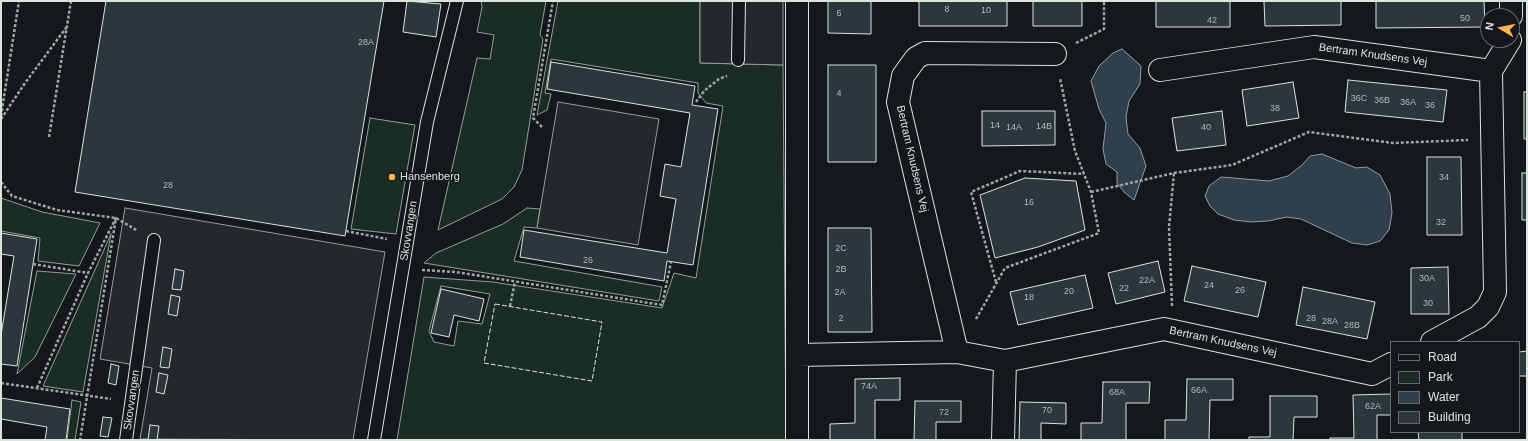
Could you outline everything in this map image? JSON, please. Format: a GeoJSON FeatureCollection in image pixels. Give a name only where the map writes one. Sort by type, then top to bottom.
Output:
{"type":"FeatureCollection","features":[{"type":"Feature","properties":{"kind":"street"},"geometry":{"type":"LineString","coordinates":[[797,1],[797,440]]}},
{"type":"Feature","properties":{"kind":"street","name":"Bertram Knudsens Vej"},"geometry":{"type":"LineString","coordinates":[[1160,70],[1314,47],[1490,71]]}},
{"type":"Feature","properties":{"kind":"street"},"geometry":{"type":"LineString","coordinates":[[1434,341],[1478,317],[1488,306],[1495,292],[1490,71],[1505,48]]}},
{"type":"Feature","properties":{"kind":"street","name":"Bertram Knudsens Vej"},"geometry":{"type":"LineString","coordinates":[[957,352],[898,102],[903,76],[916,58],[925,53],[1055,54]]}},
{"type":"Feature","properties":{"kind":"street","name":"Bertram Knudsens Vej"},"geometry":{"type":"LineString","coordinates":[[797,355],[957,352],[1005,361],[1164,329],[1372,374],[1390,365]]}},
{"type":"Feature","properties":{"kind":"street"},"geometry":{"type":"LineString","coordinates":[[1004,440],[1005,361]]}},
{"type":"Feature","properties":{"kind":"lane","name":"Skovvangen"},"geometry":{"type":"LineString","coordinates":[[374,440],[427,122],[457,1]]}},
{"type":"Feature","properties":{"kind":"lane"},"geometry":{"type":"LineString","coordinates":[[738,60],[739,1]]}},
{"type":"Feature","properties":{"kind":"lane","name":"Skovvangen"},"geometry":{"type":"LineString","coordinates":[[126,440],[154,240]]}},
{"type":"Feature","properties":{"kind":"path"},"geometry":{"type":"LineString","coordinates":[[1,118],[19,1]]}},
{"type":"Feature","properties":{"kind":"path"},"geometry":{"type":"LineString","coordinates":[[49,137],[71,1]]}},
{"type":"Feature","properties":{"kind":"path"},"geometry":{"type":"LineString","coordinates":[[542,127],[532,118],[553,1]]}},
{"type":"Feature","properties":{"kind":"path"},"geometry":{"type":"LineString","coordinates":[[957,352],[1005,268],[1098,233],[1091,192],[1075,151],[1055,54],[1104,29],[1104,1]]}},
{"type":"Feature","properties":{"kind":"path"},"geometry":{"type":"LineString","coordinates":[[1,118],[67,27]]}},
{"type":"Feature","properties":{"kind":"path"},"geometry":{"type":"LineString","coordinates":[[696,102],[704,91],[719,78],[732,73],[738,60]]}},
{"type":"Feature","properties":{"kind":"path"},"geometry":{"type":"LineString","coordinates":[[1091,192],[1174,173],[1232,165],[1309,132],[1393,143],[1492,139]]}},
{"type":"Feature","properties":{"kind":"path"},"geometry":{"type":"LineString","coordinates":[[996,283],[971,192],[1020,170],[1084,174]]}},
{"type":"Feature","properties":{"kind":"path"},"geometry":{"type":"LineString","coordinates":[[1173,331],[1169,227],[1174,173]]}},
{"type":"Feature","properties":{"kind":"path"},"geometry":{"type":"LineString","coordinates":[[1,182],[12,196],[57,210],[116,218],[154,240]]}},
{"type":"Feature","properties":{"kind":"path"},"geometry":{"type":"LineString","coordinates":[[37,388],[88,273],[116,218]]}},
{"type":"Feature","properties":{"kind":"path"},"geometry":{"type":"LineString","coordinates":[[80,440],[116,218]]}},
{"type":"Feature","properties":{"kind":"path"},"geometry":{"type":"LineString","coordinates":[[346,232],[407,242]]}},
{"type":"Feature","properties":{"kind":"path"},"geometry":{"type":"LineString","coordinates":[[403,268],[456,272],[662,306],[671,262]]}},
{"type":"Feature","properties":{"kind":"path"},"geometry":{"type":"LineString","coordinates":[[33,264],[88,273]]}},
{"type":"Feature","properties":{"kind":"path"},"geometry":{"type":"LineString","coordinates":[[510,306],[515,282]]}},
{"type":"Feature","properties":{"kind":"path"},"geometry":{"type":"LineString","coordinates":[[1,383],[131,402]]}},
{"type":"Feature","properties":{"kind":"green space"},"geometry":{"type":"Polygon","coordinates":[[[481,1],[546,1],[540,35],[543,39],[522,170],[514,187],[502,199],[438,230],[477,58],[490,59],[494,35],[477,32],[482,7],[481,1]]]}},
{"type":"Feature","properties":{"kind":"green space"},"geometry":{"type":"Polygon","coordinates":[[[558,1],[700,1],[700,63],[783,65],[786,440],[397,440],[424,277],[493,282],[662,308],[674,273],[696,278],[723,106],[706,103],[698,93],[698,83],[551,59],[545,93],[551,94],[547,110],[537,115],[558,1]],[[441,286],[429,331],[434,342],[454,346],[458,321],[482,324],[490,294],[441,286]]]}},
{"type":"Feature","properties":{"kind":"green space"},"geometry":{"type":"Polygon","coordinates":[[[370,118],[415,125],[396,234],[351,229],[370,118]]]}},
{"type":"Feature","properties":{"kind":"green space"},"geometry":{"type":"Polygon","coordinates":[[[1,198],[42,212],[100,223],[79,266],[38,261],[40,238],[1,231],[1,198]]]}},
{"type":"Feature","properties":{"kind":"green space"},"geometry":{"type":"Polygon","coordinates":[[[527,208],[540,209],[537,228],[524,227],[514,261],[662,287],[659,301],[424,263],[436,253],[503,224],[527,208]]]}},
{"type":"Feature","properties":{"kind":"green space"},"geometry":{"type":"Polygon","coordinates":[[[111,234],[83,392],[43,386],[111,234]]]}},
{"type":"Feature","properties":{"kind":"green space"},"geometry":{"type":"Polygon","coordinates":[[[37,271],[76,274],[35,357],[17,374],[37,271]]]}},
{"type":"Feature","properties":{"kind":"green space"},"geometry":{"type":"Polygon","coordinates":[[[72,400],[81,402],[75,440],[67,440],[72,400]]]}},
{"type":"Feature","properties":{"kind":"shaded area"},"geometry":{"type":"Polygon","coordinates":[[[700,1],[783,1],[783,65],[700,63],[700,1]]]}},
{"type":"Feature","properties":{"kind":"shaded area"},"geometry":{"type":"Polygon","coordinates":[[[558,102],[659,119],[638,245],[537,228],[558,102]]]}},
{"type":"Feature","properties":{"kind":"shaded area"},"geometry":{"type":"Polygon","coordinates":[[[125,208],[385,252],[353,440],[140,439],[152,368],[100,359],[125,208]]]}},
{"type":"Feature","properties":{"kind":"water"},"geometry":{"type":"Polygon","coordinates":[[[1122,49],[1141,66],[1140,84],[1129,101],[1126,117],[1128,134],[1140,148],[1146,166],[1134,200],[1125,193],[1117,183],[1117,172],[1106,164],[1103,149],[1106,123],[1099,109],[1091,81],[1099,66],[1113,53],[1122,49]]]}},
{"type":"Feature","properties":{"kind":"water"},"geometry":{"type":"Polygon","coordinates":[[[1322,154],[1356,168],[1367,167],[1380,175],[1390,194],[1392,213],[1389,230],[1380,241],[1367,245],[1352,243],[1301,219],[1287,217],[1268,221],[1251,222],[1234,220],[1218,214],[1210,206],[1205,196],[1209,186],[1221,177],[1269,181],[1288,176],[1302,165],[1310,156],[1322,154]]]}},
{"type":"Feature","properties":{"kind":"building"},"geometry":{"type":"Polygon","coordinates":[[[106,1],[384,1],[345,236],[75,192],[106,1]]]}},
{"type":"Feature","properties":{"kind":"building"},"geometry":{"type":"Polygon","coordinates":[[[407,1],[441,4],[436,37],[403,32],[407,1]]]}},
{"type":"Feature","properties":{"kind":"building"},"geometry":{"type":"Polygon","coordinates":[[[828,1],[871,1],[871,34],[828,33],[828,1]]]}},
{"type":"Feature","properties":{"kind":"building"},"geometry":{"type":"Polygon","coordinates":[[[919,1],[1007,1],[1007,26],[919,26],[919,1]]]}},
{"type":"Feature","properties":{"kind":"building"},"geometry":{"type":"Polygon","coordinates":[[[1033,1],[1082,1],[1082,26],[1033,26],[1033,1]]]}},
{"type":"Feature","properties":{"kind":"building"},"geometry":{"type":"Polygon","coordinates":[[[1156,1],[1230,1],[1230,27],[1156,27],[1156,1]]]}},
{"type":"Feature","properties":{"kind":"building"},"geometry":{"type":"Polygon","coordinates":[[[1264,1],[1341,1],[1341,25],[1265,26],[1264,1]]]}},
{"type":"Feature","properties":{"kind":"building"},"geometry":{"type":"Polygon","coordinates":[[[1376,1],[1484,1],[1484,8],[1480,8],[1480,27],[1376,28],[1376,1]]]}},
{"type":"Feature","properties":{"kind":"building"},"geometry":{"type":"Polygon","coordinates":[[[551,62],[695,86],[692,105],[718,109],[693,265],[667,261],[664,281],[520,257],[524,230],[667,253],[676,199],[660,196],[665,164],[681,167],[690,113],[547,89],[551,62]]]}},
{"type":"Feature","properties":{"kind":"building"},"geometry":{"type":"Polygon","coordinates":[[[828,65],[876,65],[876,162],[828,162],[828,65]]]}},
{"type":"Feature","properties":{"kind":"building"},"geometry":{"type":"Polygon","coordinates":[[[1348,80],[1447,90],[1443,122],[1345,112],[1348,80]]]}},
{"type":"Feature","properties":{"kind":"building"},"geometry":{"type":"Polygon","coordinates":[[[1293,82],[1299,118],[1247,126],[1242,90],[1293,82]]]}},
{"type":"Feature","properties":{"kind":"building"},"geometry":{"type":"Polygon","coordinates":[[[1524,92],[1527,92],[1527,139],[1524,139],[1524,92]]]}},
{"type":"Feature","properties":{"kind":"building"},"geometry":{"type":"Polygon","coordinates":[[[982,111],[1055,111],[1055,145],[982,146],[982,111]]]}},
{"type":"Feature","properties":{"kind":"building"},"geometry":{"type":"Polygon","coordinates":[[[1222,111],[1226,145],[1177,151],[1172,118],[1222,111]]]}},
{"type":"Feature","properties":{"kind":"building"},"geometry":{"type":"Polygon","coordinates":[[[1427,157],[1461,157],[1462,235],[1427,235],[1427,157]]]}},
{"type":"Feature","properties":{"kind":"building"},"geometry":{"type":"Polygon","coordinates":[[[1522,173],[1527,173],[1527,220],[1522,220],[1522,173]]]}},
{"type":"Feature","properties":{"kind":"building"},"geometry":{"type":"Polygon","coordinates":[[[1025,178],[1076,181],[1085,230],[1038,247],[995,258],[980,195],[1025,178]]]}},
{"type":"Feature","properties":{"kind":"building"},"geometry":{"type":"Polygon","coordinates":[[[828,228],[871,228],[872,332],[828,332],[828,228]]]}},
{"type":"Feature","properties":{"kind":"building"},"geometry":{"type":"Polygon","coordinates":[[[1,233],[37,239],[17,366],[1,364],[1,335],[14,256],[1,254],[1,233]]]}},
{"type":"Feature","properties":{"kind":"building"},"geometry":{"type":"Polygon","coordinates":[[[1158,261],[1165,292],[1116,304],[1108,273],[1158,261]]]}},
{"type":"Feature","properties":{"kind":"building"},"geometry":{"type":"Polygon","coordinates":[[[1192,266],[1266,282],[1258,317],[1184,301],[1192,266]]]}},
{"type":"Feature","properties":{"kind":"building"},"geometry":{"type":"Polygon","coordinates":[[[1448,267],[1449,314],[1411,314],[1411,268],[1448,267]]]}},
{"type":"Feature","properties":{"kind":"building"},"geometry":{"type":"Polygon","coordinates":[[[175,269],[184,271],[181,290],[172,289],[175,269]]]}},
{"type":"Feature","properties":{"kind":"building"},"geometry":{"type":"Polygon","coordinates":[[[1085,275],[1093,308],[1018,325],[1010,292],[1085,275]]]}},
{"type":"Feature","properties":{"kind":"building"},"geometry":{"type":"Polygon","coordinates":[[[1303,287],[1375,302],[1367,339],[1296,325],[1303,287]]]}},
{"type":"Feature","properties":{"kind":"building"},"geometry":{"type":"Polygon","coordinates":[[[441,289],[484,299],[479,321],[454,315],[449,337],[431,333],[441,289]]]}},
{"type":"Feature","properties":{"kind":"building"},"geometry":{"type":"Polygon","coordinates":[[[171,295],[180,297],[177,316],[168,314],[171,295]]]}},
{"type":"Feature","properties":{"kind":"building"},"geometry":{"type":"Polygon","coordinates":[[[163,347],[172,349],[169,368],[160,367],[163,347]]]}},
{"type":"Feature","properties":{"kind":"building"},"geometry":{"type":"Polygon","coordinates":[[[1527,351],[1527,376],[1520,376],[1520,352],[1527,351]]]}},
{"type":"Feature","properties":{"kind":"building"},"geometry":{"type":"Polygon","coordinates":[[[111,364],[119,366],[116,385],[108,383],[111,364]]]}},
{"type":"Feature","properties":{"kind":"building"},"geometry":{"type":"Polygon","coordinates":[[[159,373],[168,375],[164,394],[156,392],[159,373]]]}},
{"type":"Feature","properties":{"kind":"building"},"geometry":{"type":"Polygon","coordinates":[[[900,378],[900,400],[875,400],[875,440],[830,440],[830,424],[855,423],[855,379],[900,378]]]}},
{"type":"Feature","properties":{"kind":"building"},"geometry":{"type":"Polygon","coordinates":[[[1187,379],[1233,379],[1233,400],[1210,400],[1209,440],[1165,440],[1165,420],[1186,420],[1187,379]]]}},
{"type":"Feature","properties":{"kind":"building"},"geometry":{"type":"Polygon","coordinates":[[[1103,382],[1150,382],[1149,403],[1126,403],[1126,440],[1081,440],[1081,423],[1102,423],[1103,382]]]}},
{"type":"Feature","properties":{"kind":"building"},"geometry":{"type":"Polygon","coordinates":[[[1390,394],[1390,415],[1377,415],[1377,440],[1330,440],[1330,438],[1354,438],[1353,395],[1390,394]]]}},
{"type":"Feature","properties":{"kind":"building"},"geometry":{"type":"Polygon","coordinates":[[[1270,396],[1317,396],[1317,417],[1294,417],[1293,440],[1249,440],[1249,437],[1270,437],[1270,396]]]}},
{"type":"Feature","properties":{"kind":"building"},"geometry":{"type":"Polygon","coordinates":[[[1,398],[70,409],[66,440],[45,440],[47,427],[1,419],[1,398]]]}},
{"type":"Feature","properties":{"kind":"building"},"geometry":{"type":"Polygon","coordinates":[[[915,401],[961,401],[961,422],[936,422],[936,440],[914,440],[915,401]]]}},
{"type":"Feature","properties":{"kind":"building"},"geometry":{"type":"Polygon","coordinates":[[[1020,402],[1066,403],[1066,424],[1041,423],[1041,440],[1019,440],[1020,402]]]}},
{"type":"Feature","properties":{"kind":"building"},"geometry":{"type":"Polygon","coordinates":[[[103,417],[112,418],[108,437],[100,436],[103,417]]]}},
{"type":"Feature","properties":{"kind":"building"},"geometry":{"type":"Polygon","coordinates":[[[150,425],[159,426],[157,440],[148,440],[150,425]]]}},
{"type":"Feature","properties":{"kind":"building"},"geometry":{"type":"Polygon","coordinates":[[[1418,433],[1462,433],[1462,440],[1419,440],[1418,433]]]}},
{"type":"Feature","properties":{"kind":"fence"},"geometry":{"type":"LineString","coordinates":[[495,304],[602,322],[592,381],[484,363],[495,304]]}},
{"type":"Feature","properties":{"kind":"place","name":"Hansenberg"},"geometry":{"type":"Point","coordinates":[392,177]}}]}
